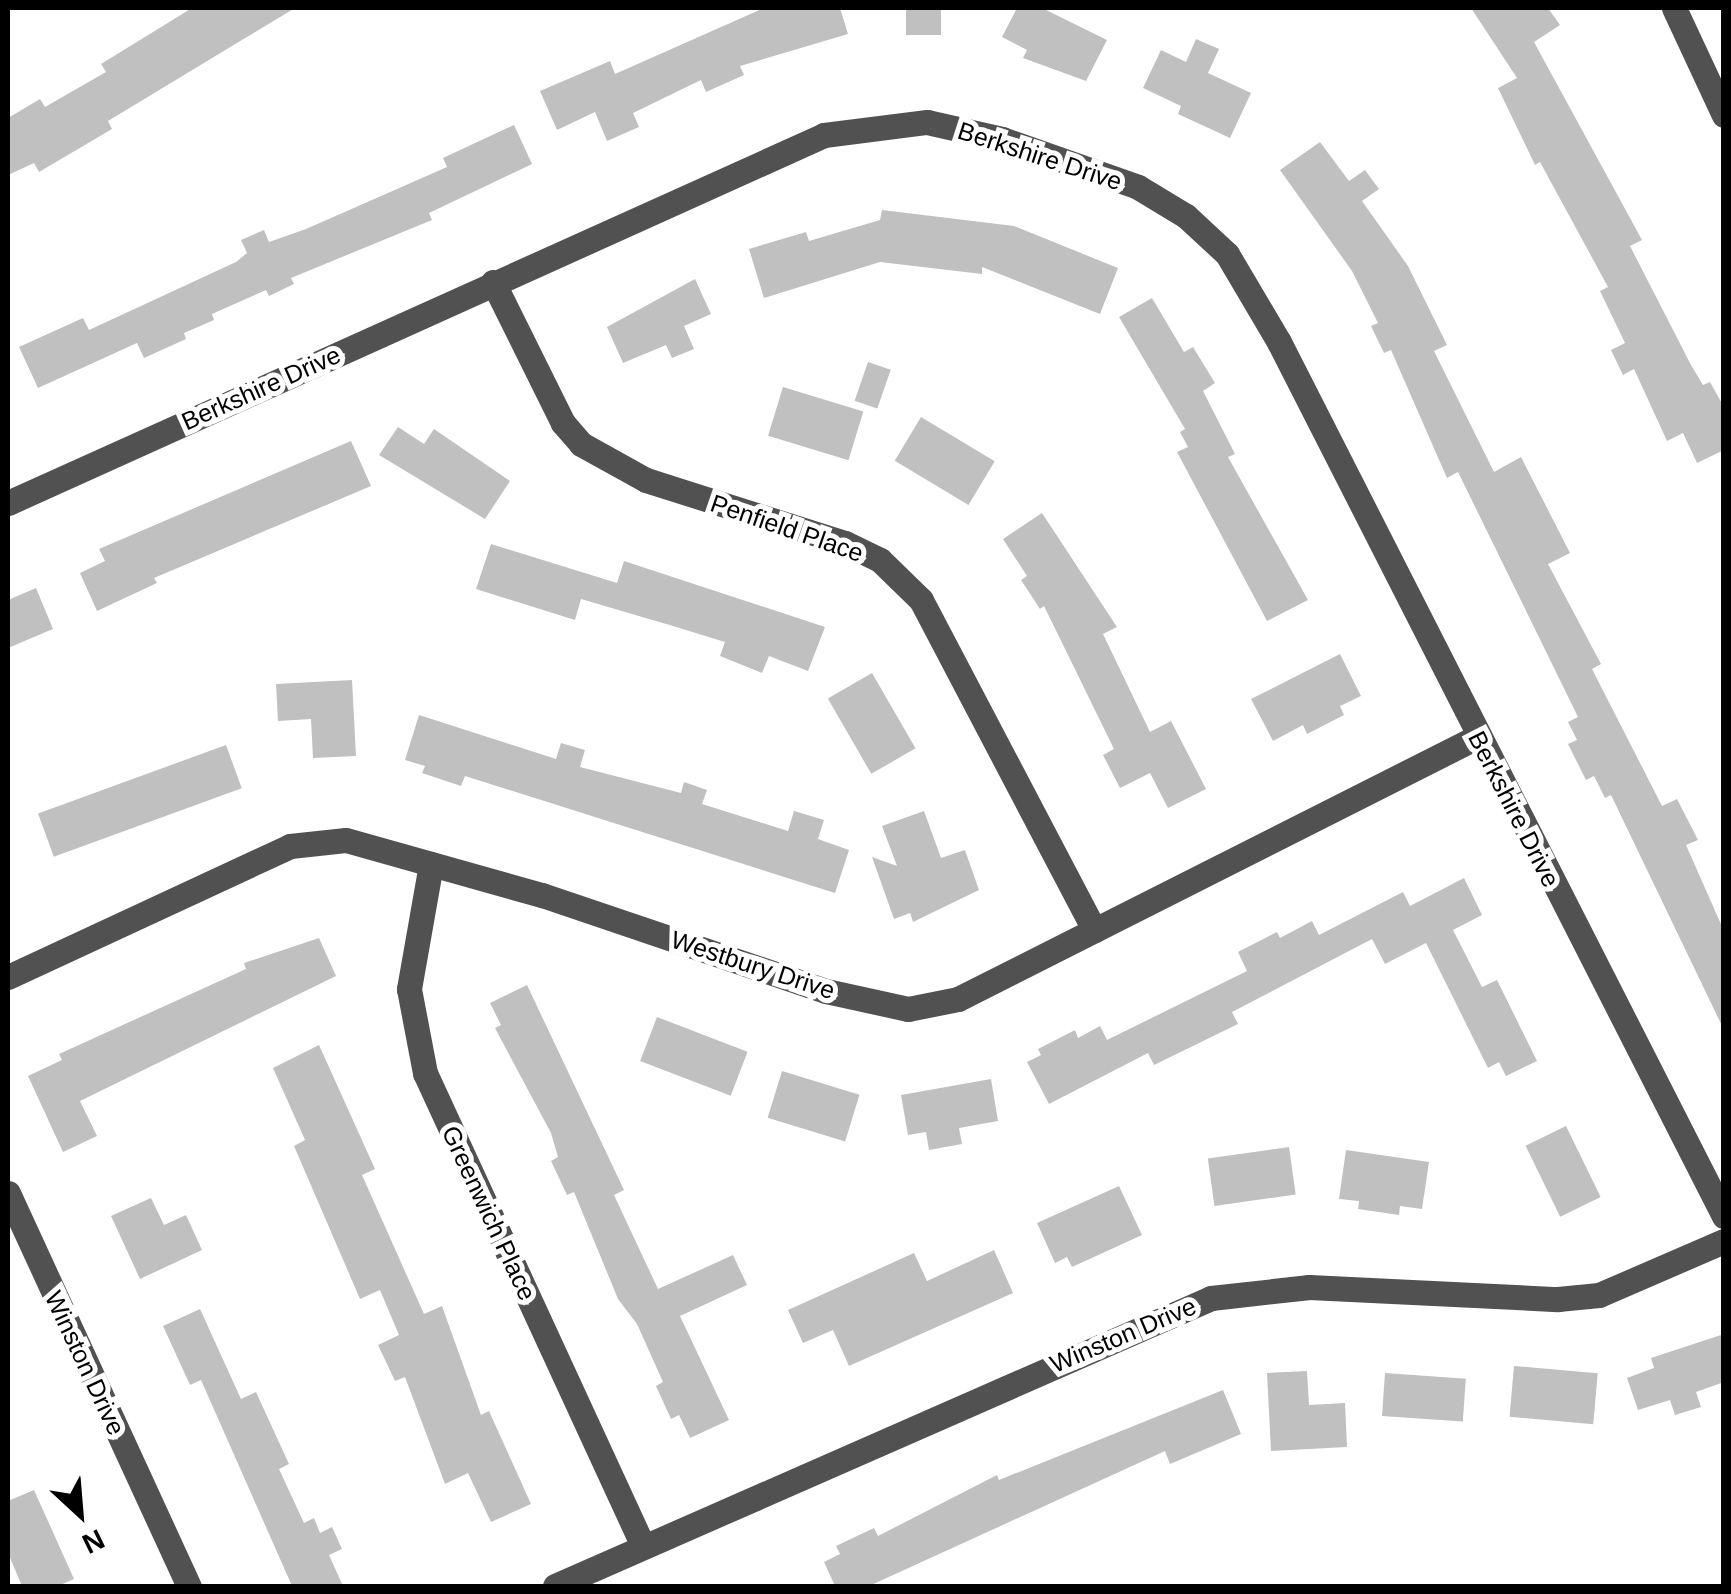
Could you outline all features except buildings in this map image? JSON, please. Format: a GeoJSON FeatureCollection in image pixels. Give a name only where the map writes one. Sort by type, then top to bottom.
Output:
{"type":"FeatureCollection","features":[{"type":"Feature","properties":{"kind":"street"},"geometry":{"type":"LineString","coordinates":[[1674,8],[1724,115]]}},
{"type":"Feature","properties":{"kind":"street","name":"Berkshire Drive"},"geometry":{"type":"LineString","coordinates":[[8,504],[711,182],[857,127],[928,122],[1002,139],[1138,187],[1186,216],[1228,254],[1279,342],[1477,738],[1724,1216]]}},
{"type":"Feature","properties":{"kind":"street","name":"Penfield Place"},"geometry":{"type":"LineString","coordinates":[[494,282],[563,423],[581,444],[646,480],[844,543],[880,560],[922,600],[1094,930]]}},
{"type":"Feature","properties":{"kind":"street","name":"Westbury Drive"},"geometry":{"type":"LineString","coordinates":[[8,977],[290,846],[346,840],[887,1006],[958,999],[1477,738]]}},
{"type":"Feature","properties":{"kind":"street","name":"Greenwich Place"},"geometry":{"type":"LineString","coordinates":[[431,864],[410,989],[424,1072],[643,1546]]}},
{"type":"Feature","properties":{"kind":"street","name":"Winston Drive"},"geometry":{"type":"LineString","coordinates":[[8,1194],[189,1586]]}},
{"type":"Feature","properties":{"kind":"street","name":"Winston Drive"},"geometry":{"type":"LineString","coordinates":[[555,1586],[1211,1298],[1309,1287],[1558,1300],[1600,1295],[1724,1241]]}}]}
